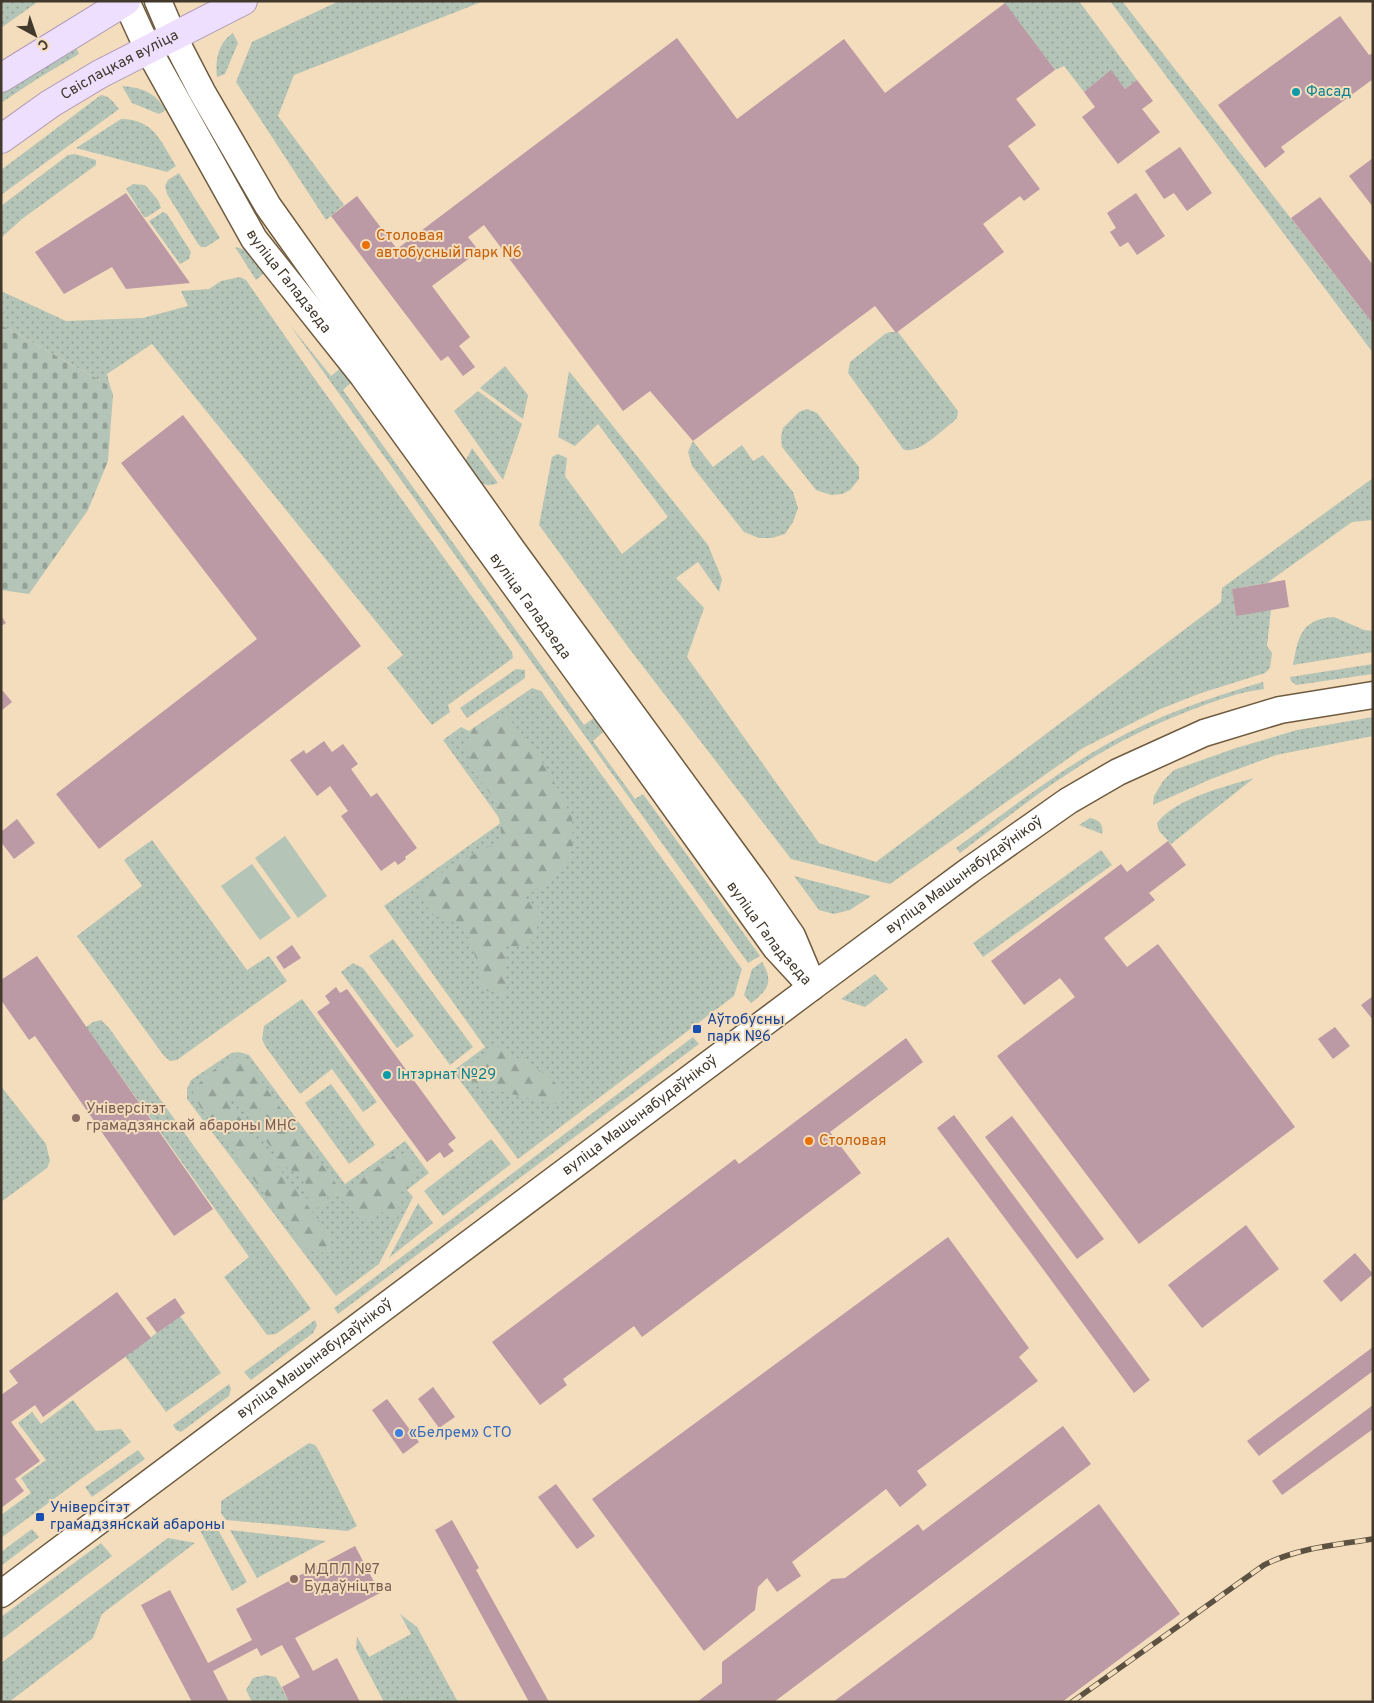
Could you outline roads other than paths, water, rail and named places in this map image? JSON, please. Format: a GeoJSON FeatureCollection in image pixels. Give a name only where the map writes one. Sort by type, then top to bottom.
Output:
{"type":"FeatureCollection","features":[{"type":"Feature","properties":{"kind":"main road","name":"вуліца Галадзеда"},"geometry":{"type":"LineString","coordinates":[[126,1],[148,49],[254,239],[363,376],[776,948],[812,987]]}},
{"type":"Feature","properties":{"kind":"main road"},"geometry":{"type":"LineString","coordinates":[[1,78],[126,1]]}},
{"type":"Feature","properties":{"kind":"main road","name":"вуліца Галадзеда"},"geometry":{"type":"LineString","coordinates":[[158,1],[173,36],[202,92],[268,206],[519,559],[761,891],[792,936],[812,987]]}},
{"type":"Feature","properties":{"kind":"main road","name":"Свіслацкая вуліца"},"geometry":{"type":"LineString","coordinates":[[1,139],[50,104],[100,74],[243,1]]}},
{"type":"Feature","properties":{"kind":"main road","name":"вуліца Машынабудаўнікоў"},"geometry":{"type":"LineString","coordinates":[[1,1594],[812,987],[1068,800],[1118,772],[1204,733],[1280,710],[1373,696]]}},
{"type":"Feature","properties":{"kind":"railway"},"geometry":{"type":"LineString","coordinates":[[1072,1702],[1264,1565],[1303,1551],[1373,1539]]}},
{"type":"Feature","properties":{"kind":"place","name":"Фасад"},"geometry":{"type":"Point","coordinates":[1296,92]}},
{"type":"Feature","properties":{"kind":"place","name":"Столовая автобусный парк N6"},"geometry":{"type":"Point","coordinates":[366,245]}},
{"type":"Feature","properties":{"kind":"place","name":"Аўтобусны парк №6"},"geometry":{"type":"Point","coordinates":[697,1029]}},
{"type":"Feature","properties":{"kind":"place","name":"Інтэрнат №29"},"geometry":{"type":"Point","coordinates":[387,1075]}},
{"type":"Feature","properties":{"kind":"place","name":"Універсітэт грамадзянскай абароны МНС"},"geometry":{"type":"Point","coordinates":[76,1118]}},
{"type":"Feature","properties":{"kind":"place","name":"Столовая"},"geometry":{"type":"Point","coordinates":[809,1141]}},
{"type":"Feature","properties":{"kind":"place","name":"«Белрем» СТО"},"geometry":{"type":"Point","coordinates":[399,1433]}},
{"type":"Feature","properties":{"kind":"place","name":"Універсітэт грамадзянскай абароны"},"geometry":{"type":"Point","coordinates":[40,1517]}},
{"type":"Feature","properties":{"kind":"place","name":"МДПЛ №7 Будаўніцтва"},"geometry":{"type":"Point","coordinates":[294,1579]}}]}
